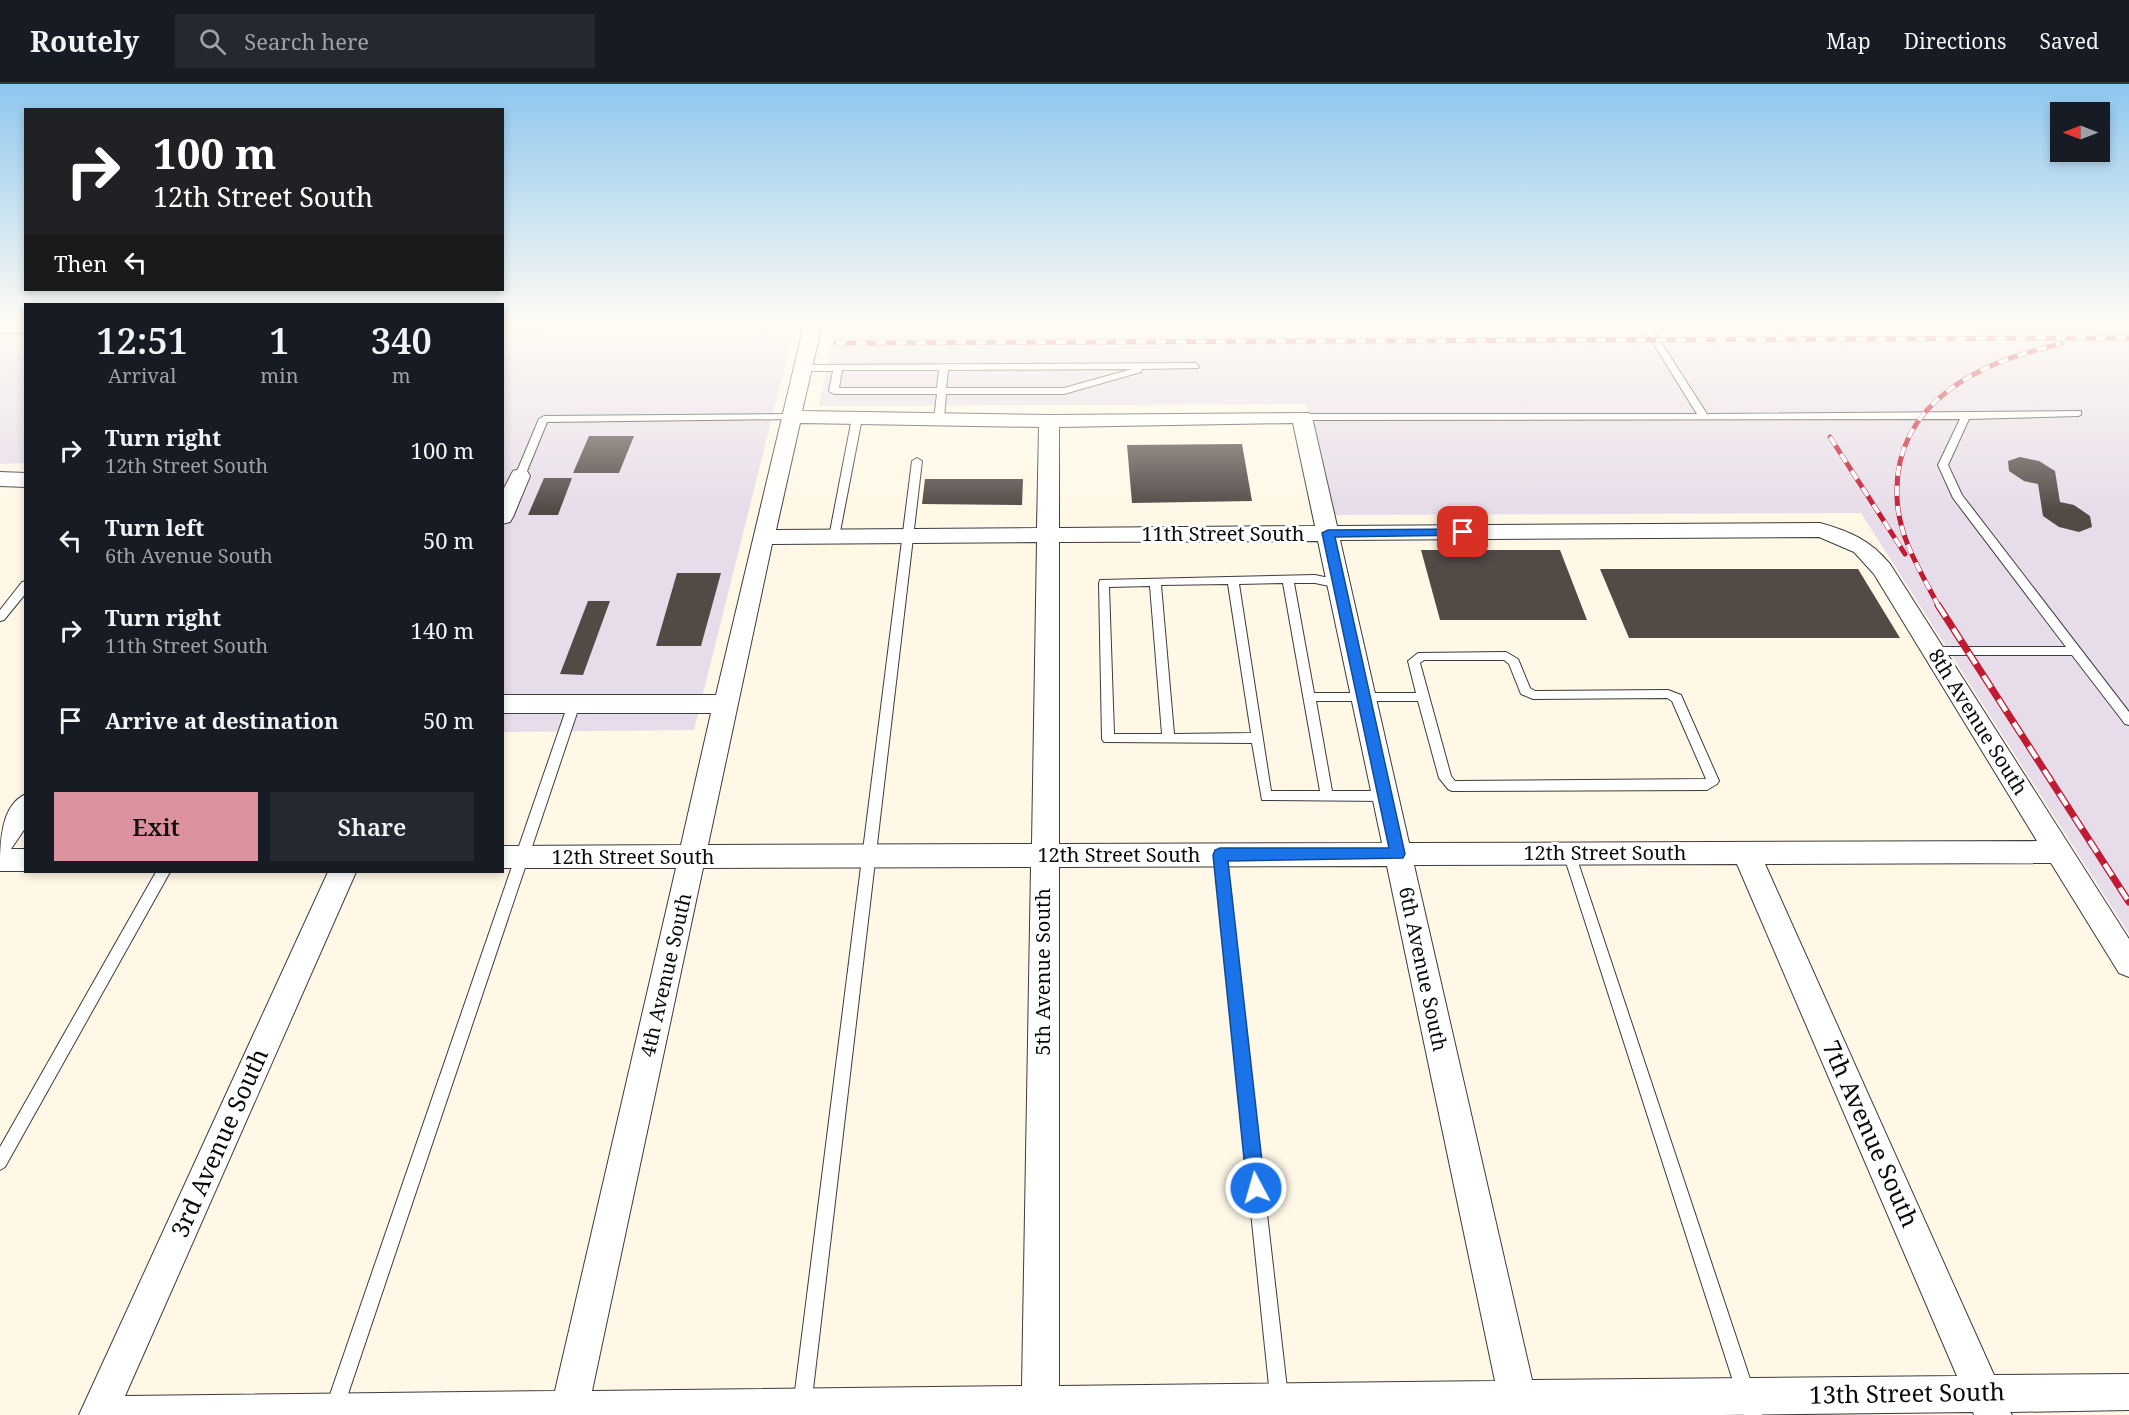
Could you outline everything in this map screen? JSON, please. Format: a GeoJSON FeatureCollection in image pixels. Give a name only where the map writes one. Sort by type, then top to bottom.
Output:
{"type":"FeatureCollection","features":[{"type":"Feature","properties":{"kind":"street","name":"4th Avenue South"},"geometry":{"type":"LineString","coordinates":[[569,1412],[798,387]]}},
{"type":"Feature","properties":{"kind":"street"},"geometry":{"type":"LineString","coordinates":[[791,417],[1049,421],[1302,417]]}},
{"type":"Feature","properties":{"kind":"street","name":"6th Avenue South"},"geometry":{"type":"LineString","coordinates":[[1302,417],[1519,1407]]}},
{"type":"Feature","properties":{"kind":"street","name":"5th Avenue South"},"geometry":{"type":"LineString","coordinates":[[1040,1409],[1049,421]]}},
{"type":"Feature","properties":{"kind":"street"},"geometry":{"type":"LineString","coordinates":[[504,512],[520,476]]}},
{"type":"Feature","properties":{"kind":"street"},"geometry":{"type":"LineString","coordinates":[[0,479],[24,480]]}},
{"type":"Feature","properties":{"kind":"street","name":"11th Street South"},"geometry":{"type":"LineString","coordinates":[[763,537],[1791,530]]}},
{"type":"Feature","properties":{"kind":"street","name":"8th Avenue South"},"geometry":{"type":"LineString","coordinates":[[1791,530],[1820,530],[1848,539],[1865,548],[1882,569],[2129,964]]}},
{"type":"Feature","properties":{"kind":"street"},"geometry":{"type":"LineString","coordinates":[[504,704],[726,704]]}},
{"type":"Feature","properties":{"kind":"street"},"geometry":{"type":"LineString","coordinates":[[0,843],[24,808]]}},
{"type":"Feature","properties":{"kind":"street","name":"12th Street South"},"geometry":{"type":"LineString","coordinates":[[512,857],[2059,852]]}},
{"type":"Feature","properties":{"kind":"street","name":"7th Avenue South"},"geometry":{"type":"LineString","coordinates":[[1746,853],[1988,1404]]}},
{"type":"Feature","properties":{"kind":"street"},"geometry":{"type":"LineString","coordinates":[[0,860],[24,860]]}},
{"type":"Feature","properties":{"kind":"street","name":"3rd Avenue South"},"geometry":{"type":"LineString","coordinates":[[100,1415],[342,873]]}},
{"type":"Feature","properties":{"kind":"street","name":"13th Street South"},"geometry":{"type":"LineString","coordinates":[[100,1415],[1988,1404],[2129,1392]]}},
{"type":"Feature","properties":{"kind":"lane"},"geometry":{"type":"LineString","coordinates":[[835,387],[834,391],[1064,391],[1077,387]]}},
{"type":"Feature","properties":{"kind":"lane"},"geometry":{"type":"LineString","coordinates":[[939,419],[942,387]]}},
{"type":"Feature","properties":{"kind":"lane"},"geometry":{"type":"LineString","coordinates":[[1685,387],[1703,415]]}},
{"type":"Feature","properties":{"kind":"lane"},"geometry":{"type":"LineString","coordinates":[[1302,417],[1966,416],[2078,413]]}},
{"type":"Feature","properties":{"kind":"lane"},"geometry":{"type":"LineString","coordinates":[[1966,416],[1942,465],[1957,496],[2129,721]]}},
{"type":"Feature","properties":{"kind":"lane"},"geometry":{"type":"LineString","coordinates":[[520,476],[544,419],[791,417]]}},
{"type":"Feature","properties":{"kind":"lane"},"geometry":{"type":"LineString","coordinates":[[834,537],[857,418]]}},
{"type":"Feature","properties":{"kind":"lane"},"geometry":{"type":"LineString","coordinates":[[801,1411],[917,461]]}},
{"type":"Feature","properties":{"kind":"lane"},"geometry":{"type":"LineString","coordinates":[[1257,738],[1108,738],[1104,583],[1315,579],[1339,584]]}},
{"type":"Feature","properties":{"kind":"lane"},"geometry":{"type":"LineString","coordinates":[[1233,580],[1266,796],[1385,796]]}},
{"type":"Feature","properties":{"kind":"lane"},"geometry":{"type":"LineString","coordinates":[[1288,580],[1327,796]]}},
{"type":"Feature","properties":{"kind":"lane"},"geometry":{"type":"LineString","coordinates":[[1155,582],[1168,738]]}},
{"type":"Feature","properties":{"kind":"lane"},"geometry":{"type":"LineString","coordinates":[[0,618],[24,588]]}},
{"type":"Feature","properties":{"kind":"lane"},"geometry":{"type":"LineString","coordinates":[[1934,651],[2075,651]]}},
{"type":"Feature","properties":{"kind":"lane"},"geometry":{"type":"LineString","coordinates":[[1422,656],[1506,656],[1514,662],[1525,691],[1533,695],[1668,694],[1677,698],[1713,781],[1707,785],[1452,786],[1445,778],[1423,697],[1414,661],[1422,656]]}},
{"type":"Feature","properties":{"kind":"lane"},"geometry":{"type":"LineString","coordinates":[[1309,697],[1423,697]]}},
{"type":"Feature","properties":{"kind":"lane"},"geometry":{"type":"LineString","coordinates":[[332,1414],[512,857],[574,704]]}},
{"type":"Feature","properties":{"kind":"lane"},"geometry":{"type":"LineString","coordinates":[[1569,853],[1750,1406]]}},
{"type":"Feature","properties":{"kind":"lane"},"geometry":{"type":"LineString","coordinates":[[1220,855],[1280,1408]]}},
{"type":"Feature","properties":{"kind":"lane"},"geometry":{"type":"LineString","coordinates":[[0,1162],[162,873]]}},
{"type":"Feature","properties":{"kind":"shaded area"},"geometry":{"type":"Polygon","coordinates":[[[0,387],[24,387],[24,463],[0,464],[0,387]]]}},
{"type":"Feature","properties":{"kind":"shaded area"},"geometry":{"type":"Polygon","coordinates":[[[504,387],[780,387],[694,730],[504,732],[504,387]]]}},
{"type":"Feature","properties":{"kind":"shaded area"},"geometry":{"type":"Polygon","coordinates":[[[823,387],[2129,387],[2129,934],[1861,513],[1332,515],[1306,404],[819,406],[823,387]]]}},
{"type":"Feature","properties":{"kind":"building"},"geometry":{"type":"Polygon","coordinates":[[[589,436],[634,436],[619,473],[573,473],[589,436]]]}},
{"type":"Feature","properties":{"kind":"building"},"geometry":{"type":"Polygon","coordinates":[[[1242,444],[1252,501],[1132,503],[1127,445],[1242,444]]]}},
{"type":"Feature","properties":{"kind":"building"},"geometry":{"type":"Polygon","coordinates":[[[2020,457],[2039,461],[2055,471],[2060,502],[2074,505],[2090,516],[2092,527],[2079,532],[2059,527],[2043,516],[2038,484],[2024,481],[2009,471],[2008,461],[2020,457]]]}},
{"type":"Feature","properties":{"kind":"building"},"geometry":{"type":"Polygon","coordinates":[[[544,478],[572,478],[558,515],[528,515],[544,478]]]}},
{"type":"Feature","properties":{"kind":"building"},"geometry":{"type":"Polygon","coordinates":[[[925,479],[1023,479],[1022,505],[922,504],[925,479]]]}},
{"type":"Feature","properties":{"kind":"building"},"geometry":{"type":"Polygon","coordinates":[[[1421,550],[1560,550],[1587,620],[1440,620],[1421,550]]]}},
{"type":"Feature","properties":{"kind":"building"},"geometry":{"type":"Polygon","coordinates":[[[1600,569],[1858,569],[1900,638],[1629,638],[1600,569]]]}},
{"type":"Feature","properties":{"kind":"building"},"geometry":{"type":"Polygon","coordinates":[[[677,573],[721,573],[701,646],[656,646],[677,573]]]}},
{"type":"Feature","properties":{"kind":"building"},"geometry":{"type":"Polygon","coordinates":[[[588,601],[610,601],[583,675],[560,674],[588,601]]]}},
{"type":"Feature","properties":{"kind":"railway"},"geometry":{"type":"LineString","coordinates":[[1939,607],[1906,540],[1898,512],[1897,497],[1900,464],[1910,435],[1926,411],[1954,387]]}},
{"type":"Feature","properties":{"kind":"railway"},"geometry":{"type":"LineString","coordinates":[[1830,437],[1905,554]]}},
{"type":"Feature","properties":{"kind":"railway"},"geometry":{"type":"LineString","coordinates":[[1938,605],[2129,902]]}},
{"type":"Feature","properties":{"kind":"route"},"geometry":{"type":"LineString","coordinates":[[1256,1188],[1220,855],[1398,854],[1328,533],[1463,532]]}}]}
